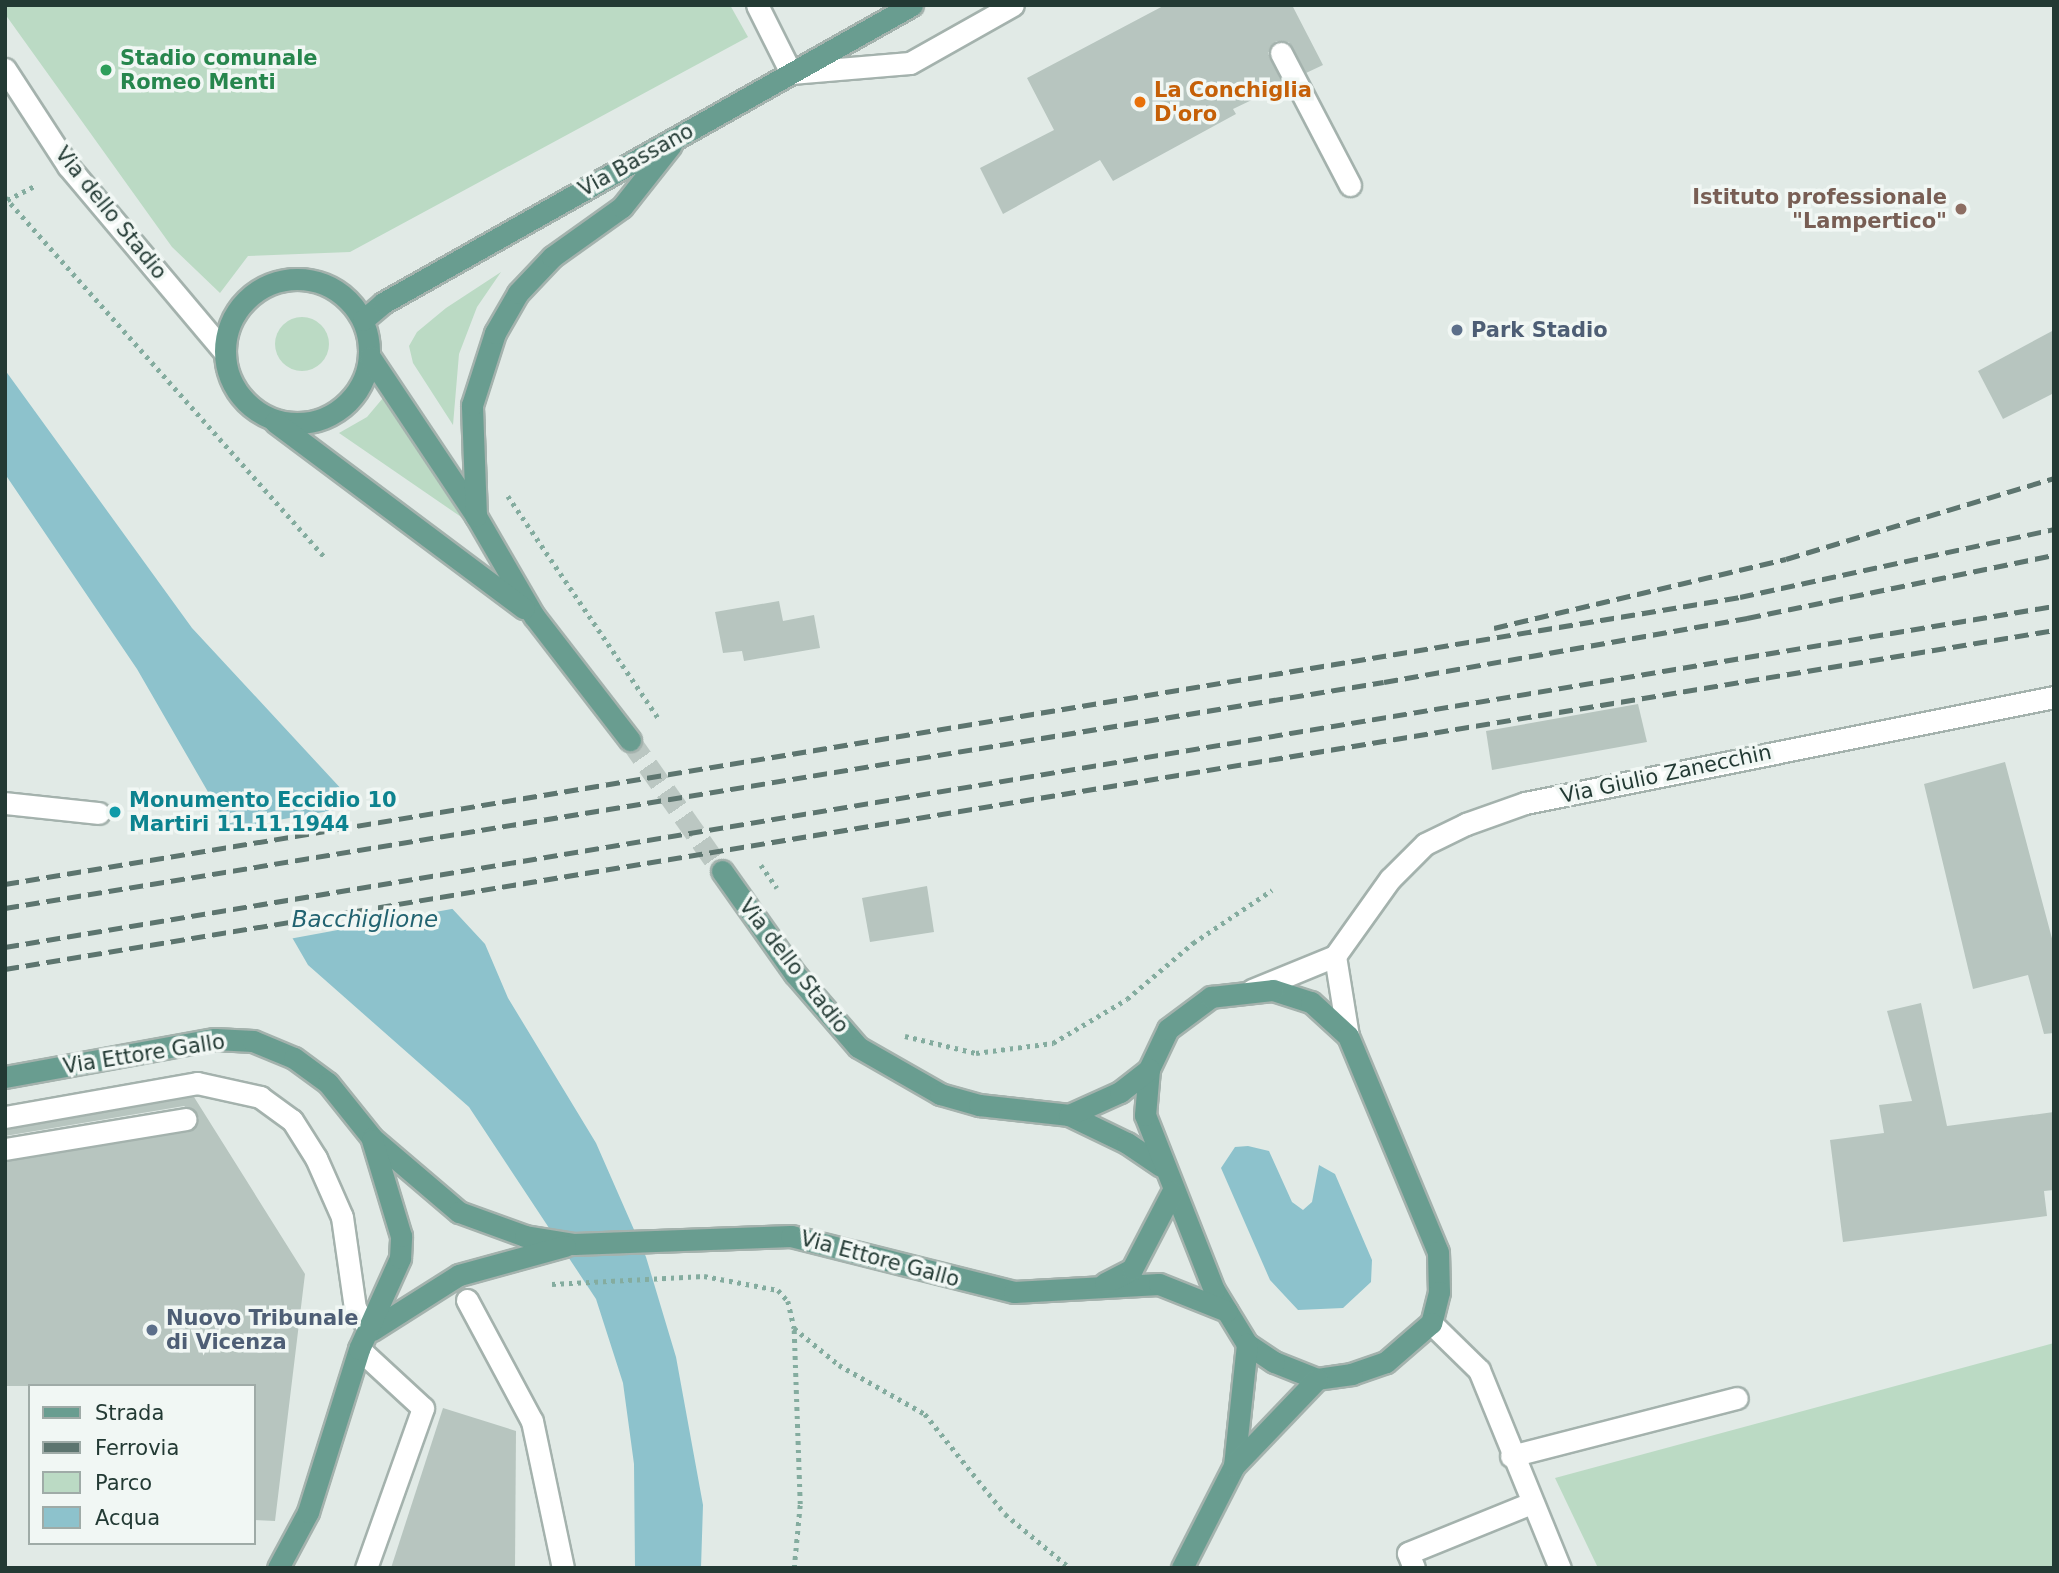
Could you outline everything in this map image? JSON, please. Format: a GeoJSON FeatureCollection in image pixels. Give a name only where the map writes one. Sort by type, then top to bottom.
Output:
{"type":"FeatureCollection","features":[{"type":"Feature","properties":{"kind":"main road","name":"Via Bassano"},"geometry":{"type":"LineString","coordinates":[[363,320],[383,303],[912,5]]}},
{"type":"Feature","properties":{"kind":"main road"},"geometry":{"type":"LineString","coordinates":[[476,516],[472,405],[495,333],[518,293],[552,257],[622,207],[676,137]]}},
{"type":"Feature","properties":{"kind":"main road"},"geometry":{"type":"LineString","coordinates":[[224,351],[235,313],[265,286],[285,280],[325,284],[343,295],[363,320]]}},
{"type":"Feature","properties":{"kind":"main road","name":"Via dello Stadio"},"geometry":{"type":"LineString","coordinates":[[363,320],[369,357],[476,516],[534,616],[630,740]]}},
{"type":"Feature","properties":{"kind":"main road","name":"Via dello Stadio"},"geometry":{"type":"LineString","coordinates":[[224,351],[238,392],[534,616]]}},
{"type":"Feature","properties":{"kind":"main road","name":"Via dello Stadio"},"geometry":{"type":"LineString","coordinates":[[270,417],[310,422],[330,415],[360,388],[369,357]]}},
{"type":"Feature","properties":{"kind":"main road","name":"Via dello Stadio"},"geometry":{"type":"LineString","coordinates":[[722,871],[795,974],[858,1047],[940,1094],[979,1105],[1069,1115],[1128,1143],[1161,1166]]}},
{"type":"Feature","properties":{"kind":"main road"},"geometry":{"type":"LineString","coordinates":[[1182,1568],[1234,1466],[1317,1379],[1386,1362],[1431,1323],[1439,1275],[1429,1221],[1348,1036],[1311,1002],[1289,993],[1252,990],[1211,998],[1188,1010],[1156,1046],[1149,1069],[1144,1115],[1172,1192],[1227,1311],[1247,1343],[1274,1362],[1317,1379]]}},
{"type":"Feature","properties":{"kind":"main road","name":"Via Ettore Gallo"},"geometry":{"type":"LineString","coordinates":[[5,1077],[215,1039],[253,1041],[294,1058],[328,1083],[372,1139],[459,1212],[525,1246]]}},
{"type":"Feature","properties":{"kind":"main road"},"geometry":{"type":"LineString","coordinates":[[1069,1115],[1120,1092],[1149,1069]]}},
{"type":"Feature","properties":{"kind":"main road","name":"Via Ettore Gallo"},"geometry":{"type":"LineString","coordinates":[[365,1340],[400,1258],[401,1236],[372,1139]]}},
{"type":"Feature","properties":{"kind":"main road","name":"Via Ettore Gallo"},"geometry":{"type":"LineString","coordinates":[[1101,1285],[1132,1269],[1172,1192]]}},
{"type":"Feature","properties":{"kind":"main road","name":"Via Ettore Gallo"},"geometry":{"type":"LineString","coordinates":[[365,1340],[431,1288],[525,1246],[730,1236],[791,1236],[1014,1292],[1101,1285],[1159,1284],[1227,1311]]}},
{"type":"Feature","properties":{"kind":"main road"},"geometry":{"type":"LineString","coordinates":[[278,1568],[308,1511],[365,1340]]}},
{"type":"Feature","properties":{"kind":"main road"},"geometry":{"type":"LineString","coordinates":[[1234,1466],[1247,1343]]}},
{"type":"Feature","properties":{"kind":"street"},"geometry":{"type":"LineString","coordinates":[[757,5],[791,73],[910,62],[1013,5]]}},
{"type":"Feature","properties":{"kind":"street"},"geometry":{"type":"LineString","coordinates":[[1281,53],[1350,185]]}},
{"type":"Feature","properties":{"kind":"street","name":"Via dello Stadio"},"geometry":{"type":"LineString","coordinates":[[5,69],[68,166],[224,351]]}},
{"type":"Feature","properties":{"kind":"street","name":"Via Giulio Zanecchin"},"geometry":{"type":"LineString","coordinates":[[1335,956],[1390,879],[1425,844],[1466,824],[1538,800],[2054,697]]}},
{"type":"Feature","properties":{"kind":"street"},"geometry":{"type":"LineString","coordinates":[[5,803],[98,813]]}},
{"type":"Feature","properties":{"kind":"street"},"geometry":{"type":"LineString","coordinates":[[1252,990],[1335,956],[1348,1036]]}},
{"type":"Feature","properties":{"kind":"street"},"geometry":{"type":"LineString","coordinates":[[5,1117],[197,1083],[226,1085],[260,1097],[292,1120],[316,1158],[342,1217],[355,1308],[365,1340],[423,1408],[366,1568]]}},
{"type":"Feature","properties":{"kind":"street"},"geometry":{"type":"LineString","coordinates":[[5,1149],[186,1119]]}},
{"type":"Feature","properties":{"kind":"street"},"geometry":{"type":"LineString","coordinates":[[467,1300],[532,1421],[563,1568]]}},
{"type":"Feature","properties":{"kind":"street"},"geometry":{"type":"LineString","coordinates":[[1431,1323],[1479,1370],[1520,1481],[1560,1568]]}},
{"type":"Feature","properties":{"kind":"street"},"geometry":{"type":"LineString","coordinates":[[1511,1455],[1737,1398]]}},
{"type":"Feature","properties":{"kind":"street"},"geometry":{"type":"LineString","coordinates":[[1414,1568],[1408,1553],[1531,1503]]}},
{"type":"Feature","properties":{"kind":"path"},"geometry":{"type":"LineString","coordinates":[[36,185],[6,199],[326,558]]}},
{"type":"Feature","properties":{"kind":"path"},"geometry":{"type":"LineString","coordinates":[[505,490],[659,719]]}},
{"type":"Feature","properties":{"kind":"path"},"geometry":{"type":"LineString","coordinates":[[761,865],[783,898]]}},
{"type":"Feature","properties":{"kind":"path"},"geometry":{"type":"LineString","coordinates":[[896,1037],[915,1035],[976,1053],[1053,1043],[1127,999],[1193,943],[1272,890]]}},
{"type":"Feature","properties":{"kind":"path"},"geometry":{"type":"LineString","coordinates":[[540,1285],[704,1276],[778,1290],[788,1301],[794,1328],[800,1504],[794,1568]]}},
{"type":"Feature","properties":{"kind":"path"},"geometry":{"type":"LineString","coordinates":[[794,1328],[839,1365],[925,1414],[1005,1514],[1070,1568]]}},
{"type":"Feature","properties":{"kind":"green space"},"geometry":{"type":"Polygon","coordinates":[[[5,5],[730,5],[748,37],[350,252],[248,256],[220,293],[172,247],[5,14],[5,5]]]}},
{"type":"Feature","properties":{"kind":"green space"},"geometry":{"type":"Polygon","coordinates":[[[501,272],[477,307],[459,354],[453,425],[413,363],[409,346],[417,332],[446,308],[501,272]]]}},
{"type":"Feature","properties":{"kind":"green space"},"geometry":{"type":"Polygon","coordinates":[[[307,317],[317,321],[325,329],[329,344],[325,359],[317,367],[297,371],[287,367],[279,359],[275,339],[279,329],[287,321],[307,317]]]}},
{"type":"Feature","properties":{"kind":"green space"},"geometry":{"type":"Polygon","coordinates":[[[383,398],[467,521],[339,433],[367,417],[383,398]]]}},
{"type":"Feature","properties":{"kind":"green space"},"geometry":{"type":"Polygon","coordinates":[[[2054,1343],[2054,1568],[1598,1568],[1555,1478],[2054,1343]]]}},
{"type":"Feature","properties":{"kind":"water","name":"Bacchiglione"},"geometry":{"type":"Polygon","coordinates":[[[5,370],[192,628],[485,944],[508,998],[596,1143],[646,1257],[676,1357],[703,1505],[701,1568],[635,1568],[634,1464],[623,1383],[596,1299],[469,1107],[308,965],[137,669],[5,474],[5,370]]]}},
{"type":"Feature","properties":{"kind":"water"},"geometry":{"type":"Polygon","coordinates":[[[1248,1146],[1269,1151],[1292,1202],[1303,1210],[1312,1202],[1319,1165],[1335,1174],[1372,1260],[1371,1282],[1343,1308],[1298,1310],[1270,1280],[1221,1168],[1235,1147],[1248,1146]]]}},
{"type":"Feature","properties":{"kind":"pier"},"geometry":{"type":"Polygon","coordinates":[[[363,805],[457,908],[289,939],[227,829],[363,805]]]}},
{"type":"Feature","properties":{"kind":"building"},"geometry":{"type":"Polygon","coordinates":[[[1165,5],[1292,5],[1323,65],[1306,73],[1289,42],[1276,41],[1268,53],[1283,85],[1233,109],[1236,114],[1113,181],[1100,160],[1003,214],[980,168],[1054,130],[1027,78],[1165,5]]]}},
{"type":"Feature","properties":{"kind":"building"},"geometry":{"type":"Polygon","coordinates":[[[2054,330],[2054,393],[2003,419],[1978,371],[2054,330]]]}},
{"type":"Feature","properties":{"kind":"building"},"geometry":{"type":"Polygon","coordinates":[[[779,601],[783,621],[814,615],[820,648],[744,661],[742,651],[723,653],[715,612],[779,601]]]}},
{"type":"Feature","properties":{"kind":"building"},"geometry":{"type":"Polygon","coordinates":[[[1638,704],[1647,742],[1492,770],[1486,731],[1638,704]]]}},
{"type":"Feature","properties":{"kind":"building"},"geometry":{"type":"Polygon","coordinates":[[[2005,762],[2054,946],[2054,1033],[2044,1034],[2028,975],[1973,989],[1924,784],[2005,762]]]}},
{"type":"Feature","properties":{"kind":"building"},"geometry":{"type":"Polygon","coordinates":[[[927,886],[934,932],[870,942],[862,898],[927,886]]]}},
{"type":"Feature","properties":{"kind":"building"},"geometry":{"type":"Polygon","coordinates":[[[1921,1003],[1947,1126],[2054,1112],[2054,1190],[2044,1191],[2047,1216],[1843,1242],[1830,1140],[1884,1133],[1879,1105],[1912,1101],[1887,1011],[1921,1003]]]}},
{"type":"Feature","properties":{"kind":"building","name":"Nuovo Tribunale di Vicenza"},"geometry":{"type":"Polygon","coordinates":[[[194,1097],[305,1274],[275,1521],[256,1520],[256,1384],[5,1386],[5,1162],[188,1132],[199,1118],[184,1106],[5,1136],[5,1130],[194,1097]]]}},
{"type":"Feature","properties":{"kind":"building"},"geometry":{"type":"Polygon","coordinates":[[[443,1408],[516,1431],[515,1568],[391,1568],[443,1408]]]}},
{"type":"Feature","properties":{"kind":"tunnel"},"geometry":{"type":"LineString","coordinates":[[630,740],[722,871]]}},
{"type":"Feature","properties":{"kind":"railway"},"geometry":{"type":"LineString","coordinates":[[1494,628],[1786,559],[2054,478]]}},
{"type":"Feature","properties":{"kind":"railway"},"geometry":{"type":"LineString","coordinates":[[5,884],[1740,597],[2054,529]]}},
{"type":"Feature","properties":{"kind":"railway"},"geometry":{"type":"LineString","coordinates":[[5,908],[1384,682],[1747,618],[2054,555]]}},
{"type":"Feature","properties":{"kind":"railway"},"geometry":{"type":"LineString","coordinates":[[5,947],[2054,606]]}},
{"type":"Feature","properties":{"kind":"railway"},"geometry":{"type":"LineString","coordinates":[[5,969],[2054,630]]}},
{"type":"Feature","properties":{"kind":"place","name":"Stadio comunale Romeo Menti"},"geometry":{"type":"Point","coordinates":[106,70]}},
{"type":"Feature","properties":{"kind":"place","name":"La Conchiglia D'oro"},"geometry":{"type":"Point","coordinates":[1140,102]}},
{"type":"Feature","properties":{"kind":"place","name":"Istituto professionale \"Lampertico\""},"geometry":{"type":"Point","coordinates":[1961,209]}},
{"type":"Feature","properties":{"kind":"place","name":"Park Stadio"},"geometry":{"type":"Point","coordinates":[1457,330]}},
{"type":"Feature","properties":{"kind":"place","name":"Monumento Eccidio 10 Martiri 11.11.1944"},"geometry":{"type":"Point","coordinates":[115,812]}},
{"type":"Feature","properties":{"kind":"place","name":"Nuovo Tribunale di Vicenza"},"geometry":{"type":"Point","coordinates":[152,1330]}}]}
